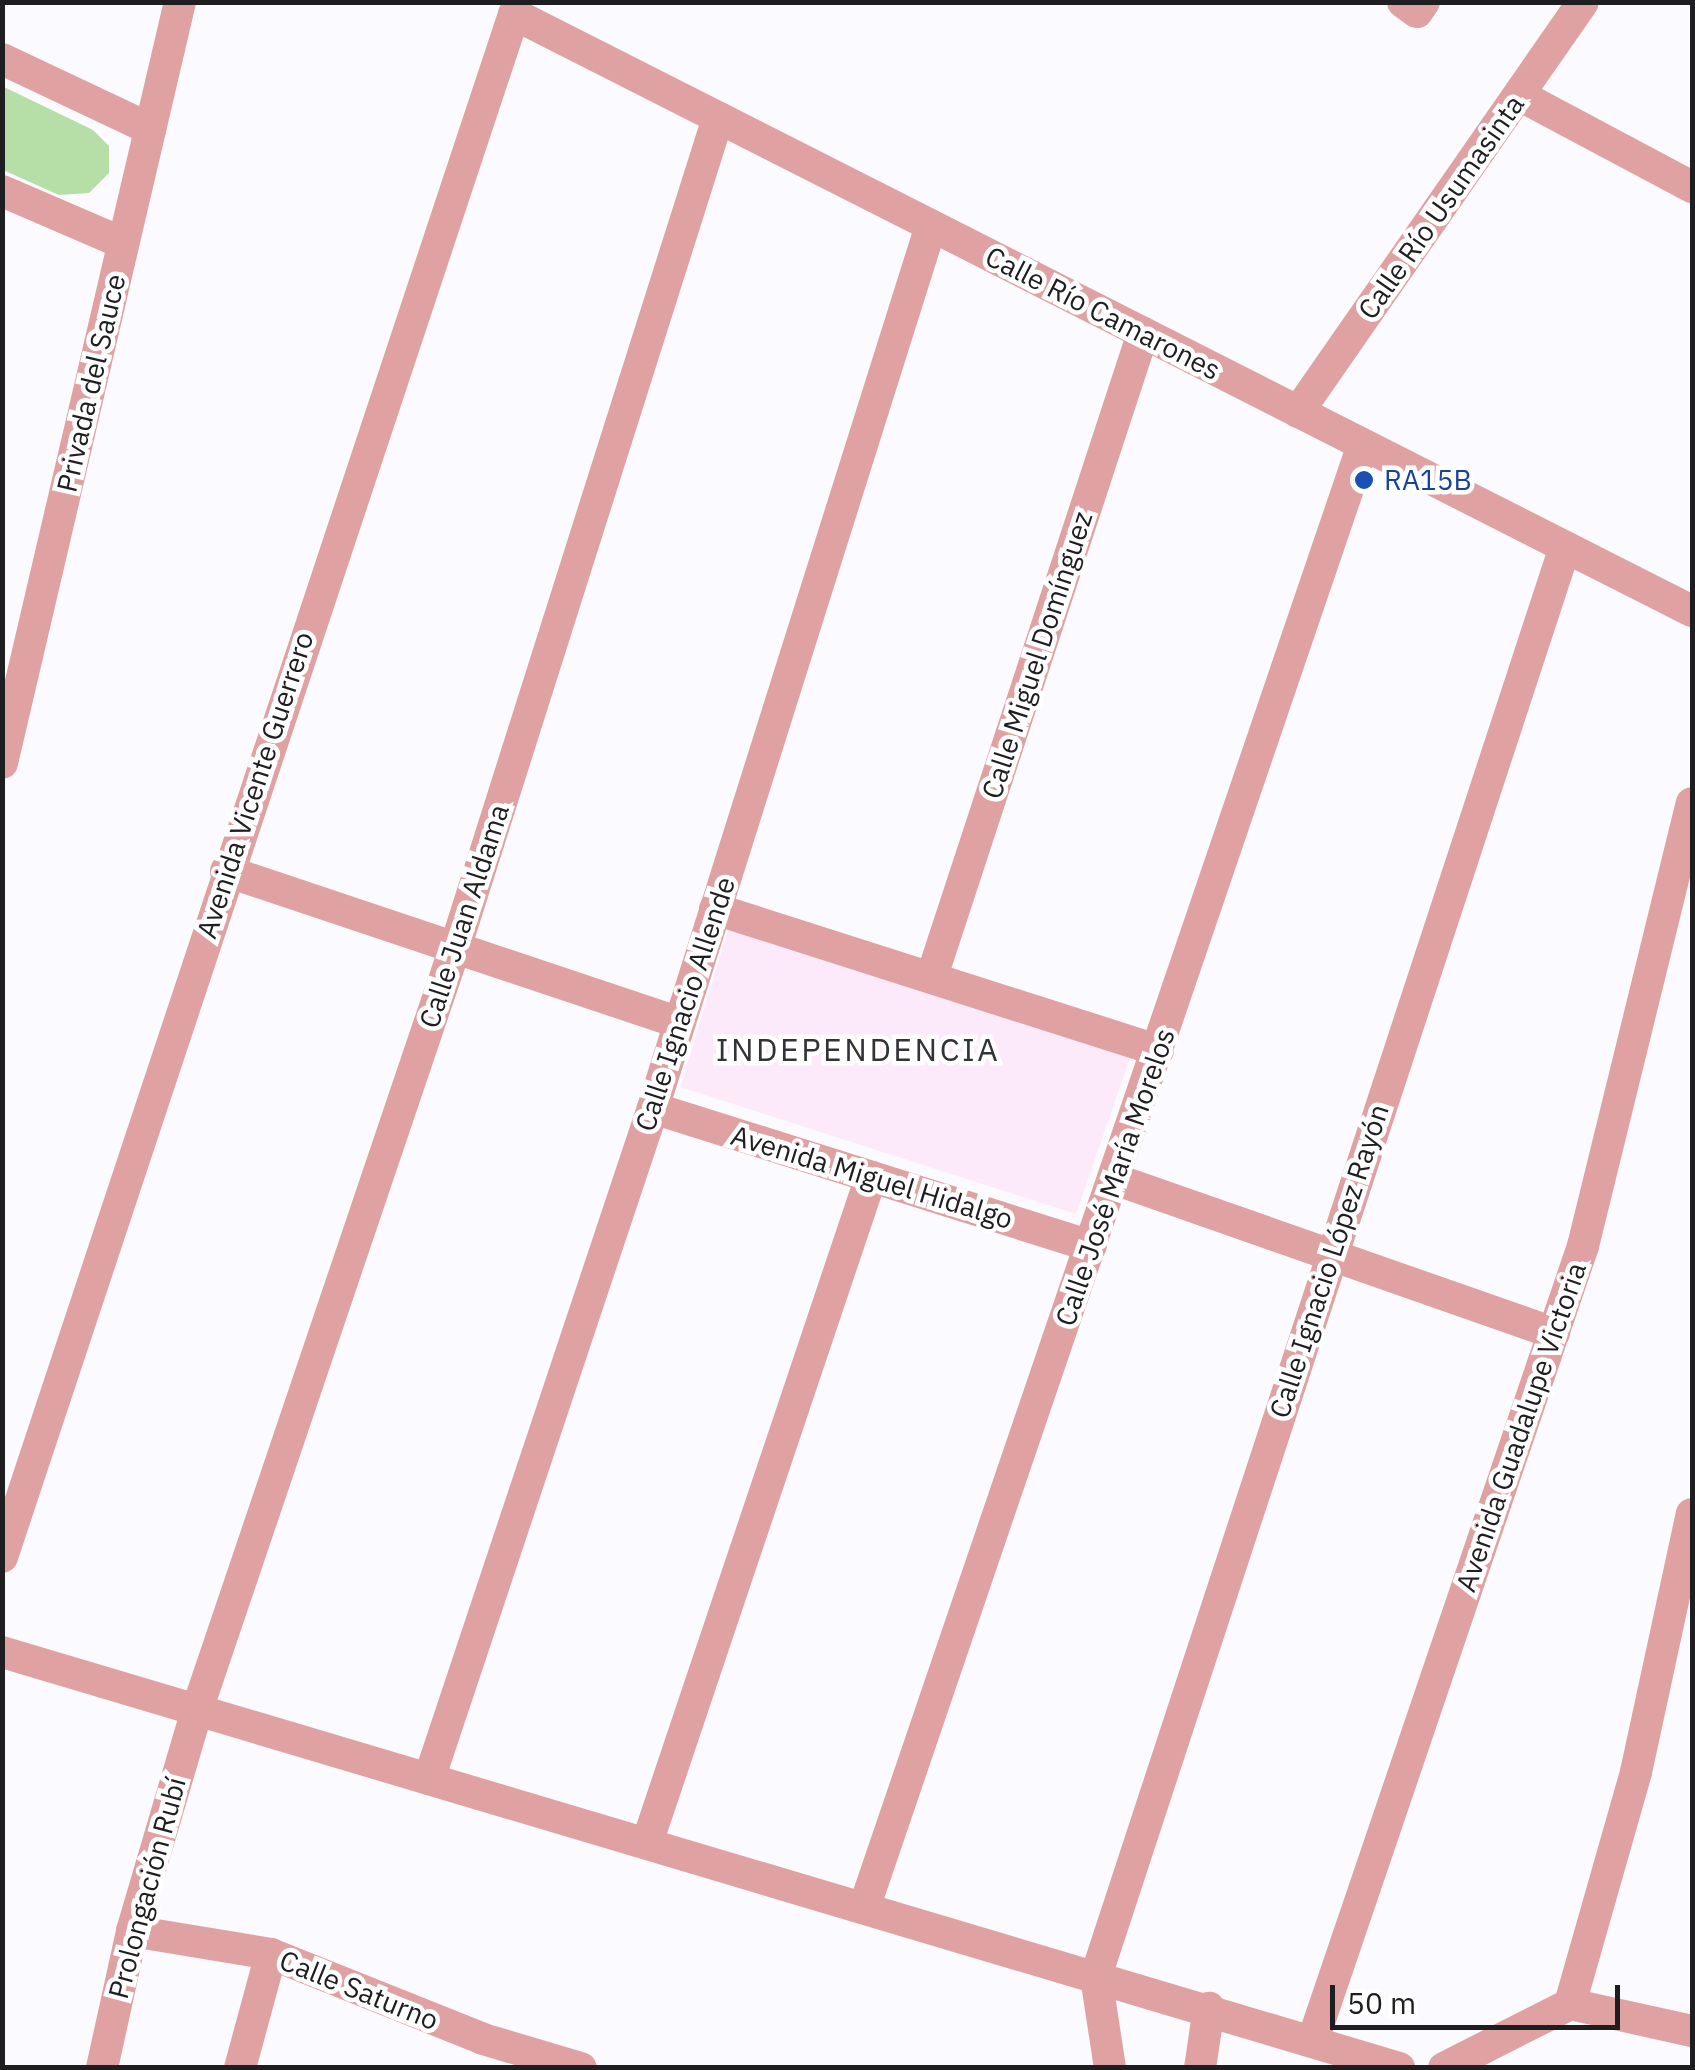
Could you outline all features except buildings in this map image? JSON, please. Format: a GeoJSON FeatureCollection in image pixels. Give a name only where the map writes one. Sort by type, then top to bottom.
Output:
{"type":"FeatureCollection","features":[{"type":"Feature","properties":{"kind":"street","name":"Privada del Sauce"},"geometry":{"type":"LineString","coordinates":[[2,762],[180,2]]}},
{"type":"Feature","properties":{"kind":"street"},"geometry":{"type":"LineString","coordinates":[[1403,2],[1417,12],[1424,2]]}},
{"type":"Feature","properties":{"kind":"street","name":"Calle Río Usumasinta"},"geometry":{"type":"LineString","coordinates":[[1298,412],[1583,2]]}},
{"type":"Feature","properties":{"kind":"street","name":"Calle Río Camarones"},"geometry":{"type":"LineString","coordinates":[[514,14],[1692,611]]}},
{"type":"Feature","properties":{"kind":"street","name":"Avenida Vicente Guerrero"},"geometry":{"type":"LineString","coordinates":[[2,1557],[226,870],[514,14]]}},
{"type":"Feature","properties":{"kind":"street"},"geometry":{"type":"LineString","coordinates":[[2,60],[150,129]]}},
{"type":"Feature","properties":{"kind":"street"},"geometry":{"type":"LineString","coordinates":[[1519,95],[1692,188]]}},
{"type":"Feature","properties":{"kind":"street","name":"Calle Juan Aldama"},"geometry":{"type":"LineString","coordinates":[[197,1710],[456,945],[718,118]]}},
{"type":"Feature","properties":{"kind":"street"},"geometry":{"type":"LineString","coordinates":[[2,191],[124,243]]}},
{"type":"Feature","properties":{"kind":"street","name":"Calle Ignacio Allende"},"geometry":{"type":"LineString","coordinates":[[429,1779],[652,1108],[931,226]]}},
{"type":"Feature","properties":{"kind":"street","name":"Calle Miguel Domínguez"},"geometry":{"type":"LineString","coordinates":[[932,976],[1143,333]]}},
{"type":"Feature","properties":{"kind":"street","name":"Calle José María Morelos"},"geometry":{"type":"LineString","coordinates":[[864,1908],[1117,1180],[1364,445]]}},
{"type":"Feature","properties":{"kind":"street","name":"Calle Ignacio López Rayón"},"geometry":{"type":"LineString","coordinates":[[1096,1976],[1565,547]]}},
{"type":"Feature","properties":{"kind":"street","name":"Avenida Guadalupe Victoria"},"geometry":{"type":"LineString","coordinates":[[1313,2040],[1582,1246],[1686,864],[1692,804]]}},
{"type":"Feature","properties":{"kind":"street"},"geometry":{"type":"LineString","coordinates":[[226,870],[678,1022]]}},
{"type":"Feature","properties":{"kind":"street"},"geometry":{"type":"LineString","coordinates":[[715,910],[1158,1050]]}},
{"type":"Feature","properties":{"kind":"street","name":"Avenida Miguel Hidalgo"},"geometry":{"type":"LineString","coordinates":[[652,1108],[1092,1246]]}},
{"type":"Feature","properties":{"kind":"street"},"geometry":{"type":"LineString","coordinates":[[647,1843],[872,1177]]}},
{"type":"Feature","properties":{"kind":"street"},"geometry":{"type":"LineString","coordinates":[[1117,1180],[1554,1333]]}},
{"type":"Feature","properties":{"kind":"street"},"geometry":{"type":"LineString","coordinates":[[1570,2004],[1636,1772],[1692,1514]]}},
{"type":"Feature","properties":{"kind":"street"},"geometry":{"type":"LineString","coordinates":[[2,1652],[1209,2008],[1399,2068]]}},
{"type":"Feature","properties":{"kind":"street","name":"Prolongación Rubí"},"geometry":{"type":"LineString","coordinates":[[102,2068],[132,1931],[197,1710]]}},
{"type":"Feature","properties":{"kind":"street","name":"Calle Saturno"},"geometry":{"type":"LineString","coordinates":[[132,1931],[272,1954],[480,2053],[581,2068]]}},
{"type":"Feature","properties":{"kind":"street"},"geometry":{"type":"LineString","coordinates":[[240,2068],[272,1954]]}},
{"type":"Feature","properties":{"kind":"street"},"geometry":{"type":"LineString","coordinates":[[1096,1976],[1110,2068]]}},
{"type":"Feature","properties":{"kind":"street"},"geometry":{"type":"LineString","coordinates":[[1444,2068],[1570,2004],[1692,2031]]}},
{"type":"Feature","properties":{"kind":"street"},"geometry":{"type":"LineString","coordinates":[[1200,2068],[1209,2008]]}},
{"type":"Feature","properties":{"kind":"shaded area"},"geometry":{"type":"Polygon","coordinates":[[[728,930],[1130,1058],[1076,1214],[680,1087],[728,930]]]}},
{"type":"Feature","properties":{"kind":"green space"},"geometry":{"type":"Polygon","coordinates":[[[2,86],[93,130],[109,146],[109,173],[89,193],[59,195],[3,170],[2,86]]]}},
{"type":"Feature","properties":{"kind":"place","name":"RA15B"},"geometry":{"type":"Point","coordinates":[1364,480]}},
{"type":"Feature","properties":{"kind":"district","name":"INDEPENDENCIA"},"geometry":{"type":"Point","coordinates":[858,1049]}}]}
